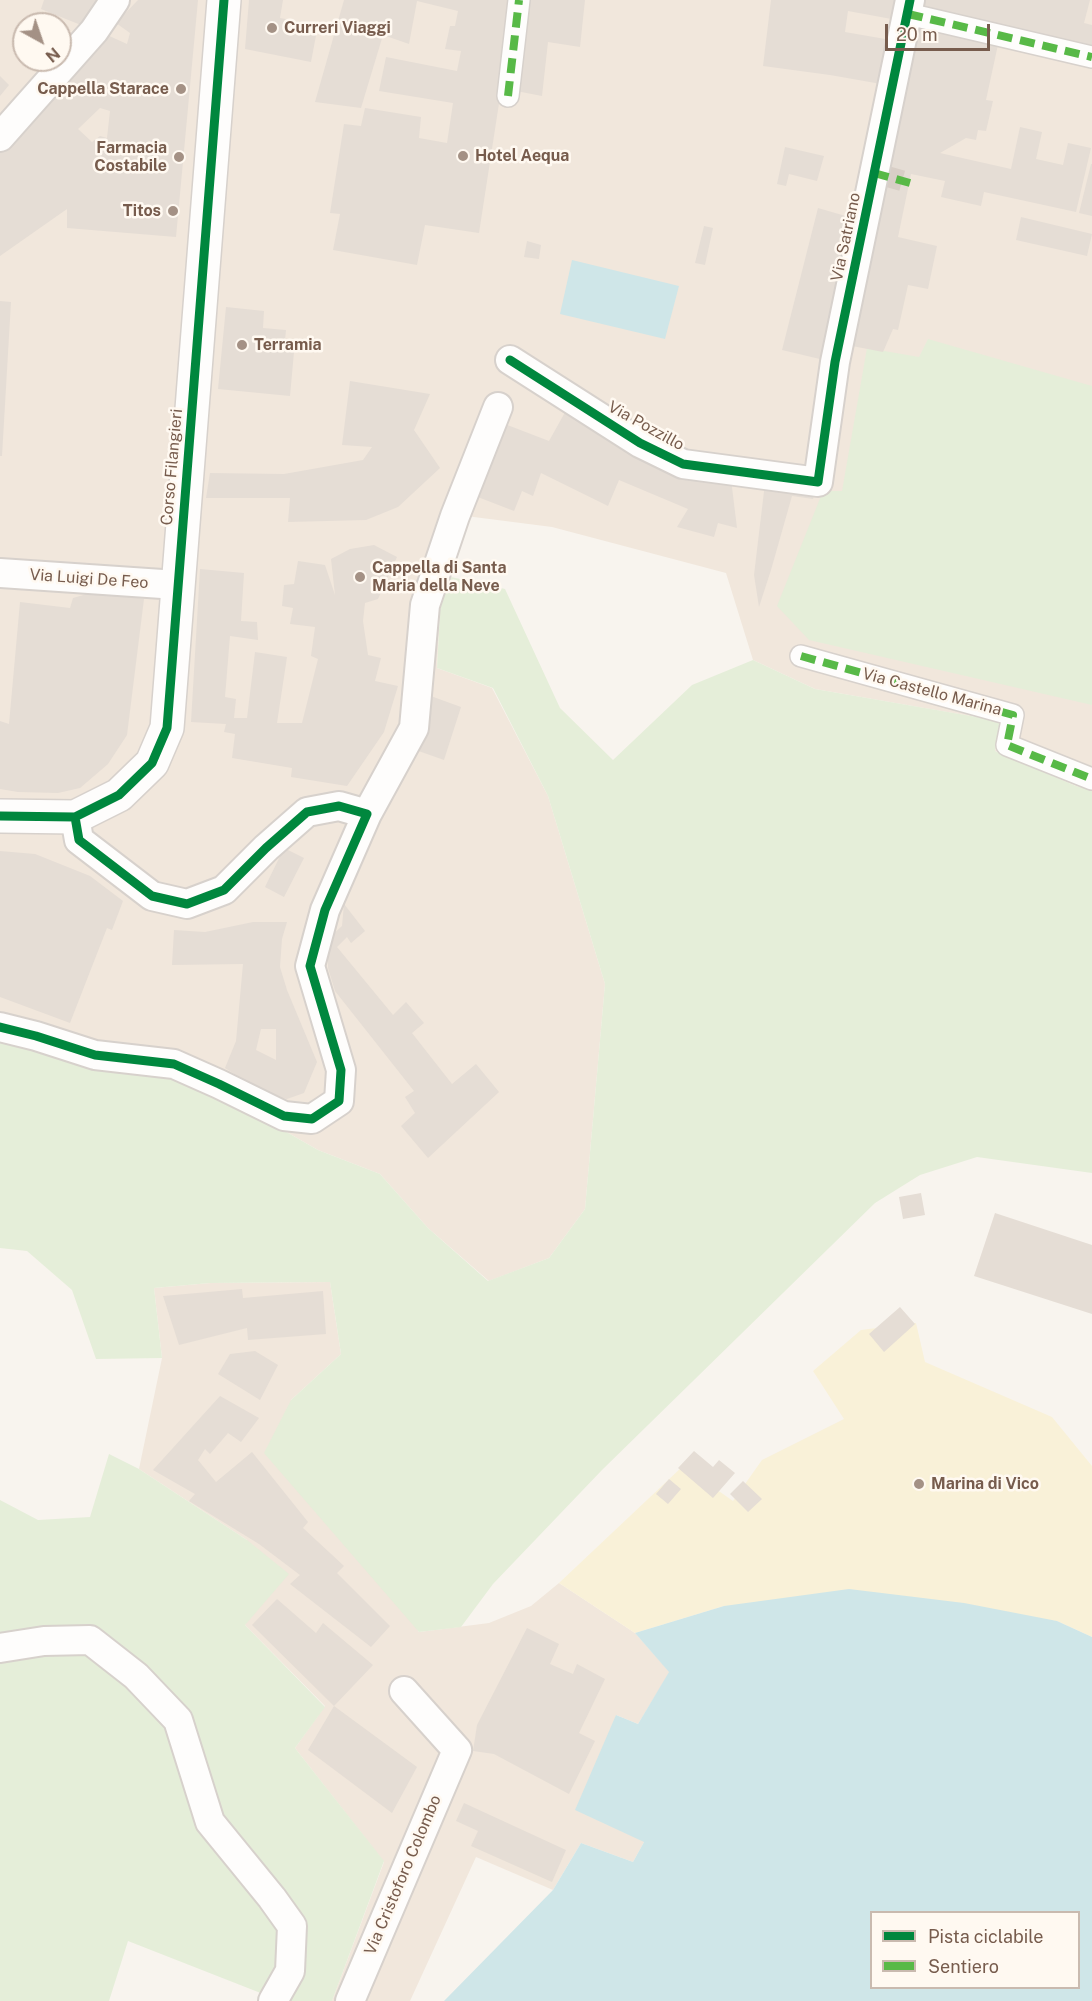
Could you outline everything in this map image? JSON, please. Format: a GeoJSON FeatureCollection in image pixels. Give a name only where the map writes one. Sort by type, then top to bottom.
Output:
{"type":"FeatureCollection","features":[{"type":"Feature","properties":{"kind":"street"},"geometry":{"type":"LineString","coordinates":[[0,137],[94,31],[115,0]]}},
{"type":"Feature","properties":{"kind":"street","name":"Corso Filangieri"},"geometry":{"type":"LineString","coordinates":[[0,816],[75,817],[119,795],[152,763],[167,728],[224,0]]}},
{"type":"Feature","properties":{"kind":"street"},"geometry":{"type":"LineString","coordinates":[[508,96],[519,0]]}},
{"type":"Feature","properties":{"kind":"street"},"geometry":{"type":"LineString","coordinates":[[909,7],[1092,57]]}},
{"type":"Feature","properties":{"kind":"street","name":"Via Satriano"},"geometry":{"type":"LineString","coordinates":[[818,482],[835,362],[878,174],[909,7]]}},
{"type":"Feature","properties":{"kind":"street","name":"Via Pozzillo"},"geometry":{"type":"LineString","coordinates":[[510,360],[640,443],[683,464],[818,482]]}},
{"type":"Feature","properties":{"kind":"street"},"geometry":{"type":"LineString","coordinates":[[0,1027],[95,1055],[174,1064],[284,1116],[312,1119],[339,1101],[340,1070],[310,966],[325,910],[367,814],[414,728],[425,605],[455,516],[498,407]]}},
{"type":"Feature","properties":{"kind":"street","name":"Via Luigi De Feo"},"geometry":{"type":"LineString","coordinates":[[0,573],[177,585]]}},
{"type":"Feature","properties":{"kind":"street","name":"Via Castello Marina"},"geometry":{"type":"LineString","coordinates":[[801,656],[1013,715],[1007,745],[1092,779]]}},
{"type":"Feature","properties":{"kind":"street"},"geometry":{"type":"LineString","coordinates":[[75,817],[79,840],[152,896],[186,904],[224,890],[307,812],[339,806],[367,814]]}},
{"type":"Feature","properties":{"kind":"street"},"geometry":{"type":"LineString","coordinates":[[0,1648],[44,1641],[90,1640],[136,1676],[178,1720],[210,1822],[292,1926],[290,1971],[273,2001]]}},
{"type":"Feature","properties":{"kind":"street","name":"Via Cristoforo Colombo"},"geometry":{"type":"LineString","coordinates":[[350,2001],[457,1750],[404,1691]]}},
{"type":"Feature","properties":{"kind":"shaded area"},"geometry":{"type":"Polygon","coordinates":[[[0,0],[1092,0],[1092,790],[1076,786],[995,751],[999,721],[815,689],[753,660],[726,573],[552,527],[466,516],[442,575],[437,668],[492,688],[548,796],[605,984],[585,1209],[549,1258],[489,1281],[428,1228],[380,1174],[318,1150],[213,1090],[0,1043],[0,0]]]}},
{"type":"Feature","properties":{"kind":"shaded area"},"geometry":{"type":"Polygon","coordinates":[[[330,1282],[341,1354],[291,1400],[419,1632],[489,1623],[531,1606],[559,1583],[635,1633],[670,1672],[638,1724],[616,1715],[644,1842],[633,1862],[581,1843],[553,1890],[476,1857],[410,2001],[332,2001],[384,1862],[295,1748],[325,1706],[245,1625],[247,1540],[139,1469],[162,1358],[154,1288],[210,1283],[330,1282]]]}},
{"type":"Feature","properties":{"kind":"green space"},"geometry":{"type":"Polygon","coordinates":[[[928,339],[1092,386],[1092,705],[809,640],[777,606],[823,491],[842,491],[867,348],[919,357],[928,339]]]}},
{"type":"Feature","properties":{"kind":"green space"},"geometry":{"type":"Polygon","coordinates":[[[442,575],[505,589],[560,708],[613,760],[692,685],[753,660],[815,689],[1000,721],[995,751],[1076,786],[1092,790],[1092,1173],[977,1157],[920,1175],[875,1203],[602,1470],[493,1584],[461,1627],[419,1632],[264,1453],[291,1400],[341,1354],[330,1282],[210,1283],[154,1288],[162,1358],[96,1359],[72,1290],[27,1251],[0,1248],[0,1043],[154,1073],[213,1090],[318,1150],[380,1174],[428,1228],[488,1281],[549,1258],[585,1209],[605,984],[548,796],[493,688],[437,668],[442,575]]]}},
{"type":"Feature","properties":{"kind":"green space"},"geometry":{"type":"Polygon","coordinates":[[[109,1454],[139,1469],[247,1540],[289,1574],[245,1625],[325,1707],[295,1748],[384,1861],[332,2001],[281,2001],[128,1941],[109,2001],[0,2001],[0,1500],[38,1520],[90,1517],[109,1454]]]}},
{"type":"Feature","properties":{"kind":"sand","name":"Marina di Vico"},"geometry":{"type":"Polygon","coordinates":[[[916,1323],[925,1362],[1052,1417],[1092,1466],[1092,1637],[1057,1621],[724,1606],[635,1633],[559,1583],[683,1466],[733,1501],[762,1460],[844,1419],[813,1371],[861,1330],[916,1323]]]}},
{"type":"Feature","properties":{"kind":"water"},"geometry":{"type":"Polygon","coordinates":[[[572,260],[679,286],[665,339],[560,314],[572,260]]]}},
{"type":"Feature","properties":{"kind":"water"},"geometry":{"type":"Polygon","coordinates":[[[849,1589],[964,1603],[1057,1621],[1092,1637],[1092,2001],[444,2001],[553,1890],[581,1843],[633,1862],[644,1842],[575,1810],[616,1715],[638,1724],[669,1672],[635,1633],[724,1606],[849,1589]]]}},
{"type":"Feature","properties":{"kind":"building"},"geometry":{"type":"Polygon","coordinates":[[[44,0],[96,0],[86,27],[72,21],[72,12],[48,12],[41,9],[44,0]]]}},
{"type":"Feature","properties":{"kind":"building"},"geometry":{"type":"Polygon","coordinates":[[[138,0],[198,0],[176,237],[67,228],[67,209],[0,256],[0,149],[105,34],[127,44],[130,33],[116,23],[138,0]],[[100,108],[78,129],[92,142],[100,136],[107,138],[110,111],[100,108]]]}},
{"type":"Feature","properties":{"kind":"building"},"geometry":{"type":"Polygon","coordinates":[[[249,0],[283,0],[280,18],[318,25],[311,62],[245,49],[249,0]]]}},
{"type":"Feature","properties":{"kind":"building"},"geometry":{"type":"Polygon","coordinates":[[[344,0],[513,0],[479,233],[425,225],[417,265],[333,250],[340,214],[330,213],[344,124],[361,126],[365,108],[421,117],[419,138],[447,143],[453,103],[379,91],[386,57],[457,71],[461,51],[445,49],[450,26],[455,26],[458,11],[417,1],[409,44],[383,35],[361,108],[315,102],[344,0]]]}},
{"type":"Feature","properties":{"kind":"building"},"geometry":{"type":"Polygon","coordinates":[[[525,0],[585,0],[580,47],[548,42],[542,96],[511,90],[525,0]]]}},
{"type":"Feature","properties":{"kind":"building"},"geometry":{"type":"Polygon","coordinates":[[[771,0],[901,0],[897,20],[848,11],[845,32],[891,40],[881,84],[763,66],[771,0]]]}},
{"type":"Feature","properties":{"kind":"building"},"geometry":{"type":"Polygon","coordinates":[[[916,0],[1090,0],[1084,23],[1092,25],[1092,52],[913,10],[916,0]]]}},
{"type":"Feature","properties":{"kind":"building"},"geometry":{"type":"Polygon","coordinates":[[[915,22],[999,40],[986,100],[993,101],[986,131],[978,130],[976,140],[966,138],[940,153],[1011,169],[1020,127],[1042,132],[1036,159],[1063,165],[1068,143],[1091,148],[1076,212],[984,192],[981,206],[941,197],[945,181],[911,174],[898,237],[937,246],[928,289],[908,285],[898,330],[893,329],[883,352],[847,345],[915,22]]]}},
{"type":"Feature","properties":{"kind":"building"},"geometry":{"type":"Polygon","coordinates":[[[0,76],[9,85],[0,96],[0,76]]]}},
{"type":"Feature","properties":{"kind":"building"},"geometry":{"type":"Polygon","coordinates":[[[785,147],[824,156],[817,181],[789,174],[786,186],[777,184],[785,147]]]}},
{"type":"Feature","properties":{"kind":"building"},"geometry":{"type":"Polygon","coordinates":[[[1092,164],[1092,216],[1079,213],[1092,164]]]}},
{"type":"Feature","properties":{"kind":"building"},"geometry":{"type":"Polygon","coordinates":[[[818,208],[856,219],[824,360],[782,350],[818,208]]]}},
{"type":"Feature","properties":{"kind":"building"},"geometry":{"type":"Polygon","coordinates":[[[1021,217],[1092,234],[1087,256],[1016,240],[1021,217]]]}},
{"type":"Feature","properties":{"kind":"building"},"geometry":{"type":"Polygon","coordinates":[[[704,226],[713,228],[705,265],[695,263],[704,226]]]}},
{"type":"Feature","properties":{"kind":"building"},"geometry":{"type":"Polygon","coordinates":[[[527,241],[541,245],[539,259],[524,257],[527,241]]]}},
{"type":"Feature","properties":{"kind":"building"},"geometry":{"type":"Polygon","coordinates":[[[0,301],[11,302],[2,456],[0,456],[0,301]]]}},
{"type":"Feature","properties":{"kind":"building"},"geometry":{"type":"Polygon","coordinates":[[[226,307],[264,311],[263,328],[286,330],[284,351],[294,352],[290,396],[218,389],[226,307]]]}},
{"type":"Feature","properties":{"kind":"building"},"geometry":{"type":"Polygon","coordinates":[[[350,381],[430,394],[414,430],[440,468],[398,507],[366,520],[288,522],[290,498],[206,498],[210,473],[284,474],[363,460],[372,447],[342,445],[350,381]]]}},
{"type":"Feature","properties":{"kind":"building"},"geometry":{"type":"Polygon","coordinates":[[[568,407],[731,479],[737,528],[718,523],[714,537],[677,527],[688,509],[619,480],[608,506],[541,473],[533,496],[522,491],[514,511],[470,494],[497,421],[549,441],[568,407]]]}},
{"type":"Feature","properties":{"kind":"building"},"geometry":{"type":"Polygon","coordinates":[[[765,483],[816,491],[813,499],[792,496],[759,607],[754,575],[765,483]]]}},
{"type":"Feature","properties":{"kind":"building"},"geometry":{"type":"Polygon","coordinates":[[[374,545],[397,557],[378,599],[365,603],[363,621],[368,655],[381,658],[375,681],[398,686],[384,732],[347,786],[291,777],[292,768],[232,758],[235,734],[224,732],[226,724],[191,722],[200,569],[244,573],[241,621],[257,622],[258,640],[230,636],[225,697],[236,699],[234,718],[247,718],[255,652],[287,657],[277,723],[302,723],[318,659],[311,656],[315,627],[290,624],[293,608],[282,606],[284,585],[294,584],[298,561],[325,565],[335,595],[331,559],[350,549],[374,545]]]}},
{"type":"Feature","properties":{"kind":"building"},"geometry":{"type":"Polygon","coordinates":[[[97,591],[144,599],[127,735],[108,764],[80,788],[58,793],[0,789],[0,721],[9,724],[20,602],[70,608],[73,598],[97,591]]]}},
{"type":"Feature","properties":{"kind":"building"},"geometry":{"type":"Polygon","coordinates":[[[428,695],[461,707],[444,760],[410,748],[428,695]]]}},
{"type":"Feature","properties":{"kind":"building"},"geometry":{"type":"Polygon","coordinates":[[[284,848],[304,858],[284,897],[265,887],[284,848]]]}},
{"type":"Feature","properties":{"kind":"building"},"geometry":{"type":"Polygon","coordinates":[[[0,851],[35,854],[90,876],[123,901],[112,930],[107,928],[70,1023],[0,997],[0,851]]]}},
{"type":"Feature","properties":{"kind":"building"},"geometry":{"type":"Polygon","coordinates":[[[344,904],[365,931],[351,943],[347,937],[337,947],[393,1015],[406,1002],[424,1023],[412,1033],[452,1084],[476,1064],[499,1092],[428,1158],[401,1126],[415,1113],[405,1097],[414,1091],[335,991],[328,968],[328,939],[342,926],[344,904]]]}},
{"type":"Feature","properties":{"kind":"building"},"geometry":{"type":"Polygon","coordinates":[[[253,922],[287,922],[282,939],[280,967],[287,990],[317,1062],[304,1093],[287,1099],[269,1096],[225,1068],[236,1041],[243,964],[172,965],[174,930],[205,932],[253,922]],[[261,1029],[256,1050],[276,1060],[276,1029],[261,1029]]]}},
{"type":"Feature","properties":{"kind":"building"},"geometry":{"type":"Polygon","coordinates":[[[921,1193],[925,1215],[903,1219],[899,1197],[921,1193]]]}},
{"type":"Feature","properties":{"kind":"building"},"geometry":{"type":"Polygon","coordinates":[[[995,1213],[1092,1245],[1092,1314],[974,1276],[995,1213]]]}},
{"type":"Feature","properties":{"kind":"building"},"geometry":{"type":"Polygon","coordinates":[[[242,1289],[243,1298],[323,1291],[326,1334],[248,1340],[247,1328],[179,1345],[163,1296],[242,1289]]]}},
{"type":"Feature","properties":{"kind":"building"},"geometry":{"type":"Polygon","coordinates":[[[900,1307],[915,1324],[884,1352],[869,1334],[900,1307]]]}},
{"type":"Feature","properties":{"kind":"building"},"geometry":{"type":"Polygon","coordinates":[[[255,1351],[278,1365],[260,1400],[218,1374],[230,1354],[255,1351]]]}},
{"type":"Feature","properties":{"kind":"building"},"geometry":{"type":"Polygon","coordinates":[[[220,1396],[259,1418],[241,1442],[228,1433],[210,1454],[205,1449],[198,1460],[216,1482],[252,1452],[308,1522],[303,1528],[344,1566],[337,1573],[390,1626],[371,1647],[290,1584],[300,1575],[259,1544],[189,1501],[195,1494],[153,1470],[220,1396]]]}},
{"type":"Feature","properties":{"kind":"building"},"geometry":{"type":"Polygon","coordinates":[[[694,1451],[713,1467],[719,1460],[735,1473],[713,1498],[678,1468],[694,1451]]]}},
{"type":"Feature","properties":{"kind":"building"},"geometry":{"type":"Polygon","coordinates":[[[669,1479],[681,1489],[668,1504],[656,1494],[669,1479]]]}},
{"type":"Feature","properties":{"kind":"building"},"geometry":{"type":"Polygon","coordinates":[[[743,1481],[762,1499],[748,1512],[730,1494],[743,1481]]]}},
{"type":"Feature","properties":{"kind":"building"},"geometry":{"type":"Polygon","coordinates":[[[277,1599],[316,1633],[323,1623],[373,1665],[334,1706],[252,1625],[277,1599]]]}},
{"type":"Feature","properties":{"kind":"building"},"geometry":{"type":"Polygon","coordinates":[[[527,1628],[559,1644],[550,1664],[573,1674],[577,1664],[605,1679],[579,1733],[595,1741],[569,1794],[494,1754],[473,1751],[477,1725],[527,1628]]]}},
{"type":"Feature","properties":{"kind":"building"},"geometry":{"type":"Polygon","coordinates":[[[334,1706],[417,1767],[392,1813],[308,1750],[334,1706]]]}},
{"type":"Feature","properties":{"kind":"building"},"geometry":{"type":"Polygon","coordinates":[[[464,1803],[566,1850],[552,1882],[471,1846],[478,1831],[456,1821],[464,1803]]]}},
{"type":"Feature","properties":{"kind":"tunnel"},"geometry":{"type":"LineString","coordinates":[[882,175],[910,183]]}},
{"type":"Feature","properties":{"kind":"marked path"},"geometry":{"type":"LineString","coordinates":[[508,96],[519,0]]}},
{"type":"Feature","properties":{"kind":"marked path"},"geometry":{"type":"LineString","coordinates":[[908,14],[1092,57]]}},
{"type":"Feature","properties":{"kind":"marked path"},"geometry":{"type":"LineString","coordinates":[[874,173],[910,183]]}},
{"type":"Feature","properties":{"kind":"marked path"},"geometry":{"type":"LineString","coordinates":[[801,656],[1013,715],[1007,745],[1092,779]]}},
{"type":"Feature","properties":{"kind":"cycle path"},"geometry":{"type":"LineString","coordinates":[[0,816],[75,817],[119,795],[152,763],[167,728],[224,0]]}},
{"type":"Feature","properties":{"kind":"cycle path"},"geometry":{"type":"LineString","coordinates":[[510,360],[640,443],[683,464],[818,482],[835,362],[910,0]]}},
{"type":"Feature","properties":{"kind":"cycle path"},"geometry":{"type":"LineString","coordinates":[[0,1027],[95,1055],[174,1064],[284,1116],[312,1119],[339,1101],[341,1070],[310,966],[325,910],[367,814],[339,806],[307,812],[266,848],[224,890],[187,904],[152,896],[79,840],[75,817]]}},
{"type":"Feature","properties":{"kind":"place","name":"Curreri Viaggi"},"geometry":{"type":"Point","coordinates":[272,28]}},
{"type":"Feature","properties":{"kind":"place","name":"Cappella Starace"},"geometry":{"type":"Point","coordinates":[181,89]}},
{"type":"Feature","properties":{"kind":"place","name":"Hotel Aequa"},"geometry":{"type":"Point","coordinates":[463,156]}},
{"type":"Feature","properties":{"kind":"place","name":"Farmacia Costabile"},"geometry":{"type":"Point","coordinates":[179,157]}},
{"type":"Feature","properties":{"kind":"place","name":"Titos"},"geometry":{"type":"Point","coordinates":[173,211]}},
{"type":"Feature","properties":{"kind":"place","name":"Terramia"},"geometry":{"type":"Point","coordinates":[242,345]}},
{"type":"Feature","properties":{"kind":"place","name":"Cappella di Santa Maria della Neve"},"geometry":{"type":"Point","coordinates":[360,577]}},
{"type":"Feature","properties":{"kind":"place","name":"Marina di Vico"},"geometry":{"type":"Point","coordinates":[919,1484]}}]}
